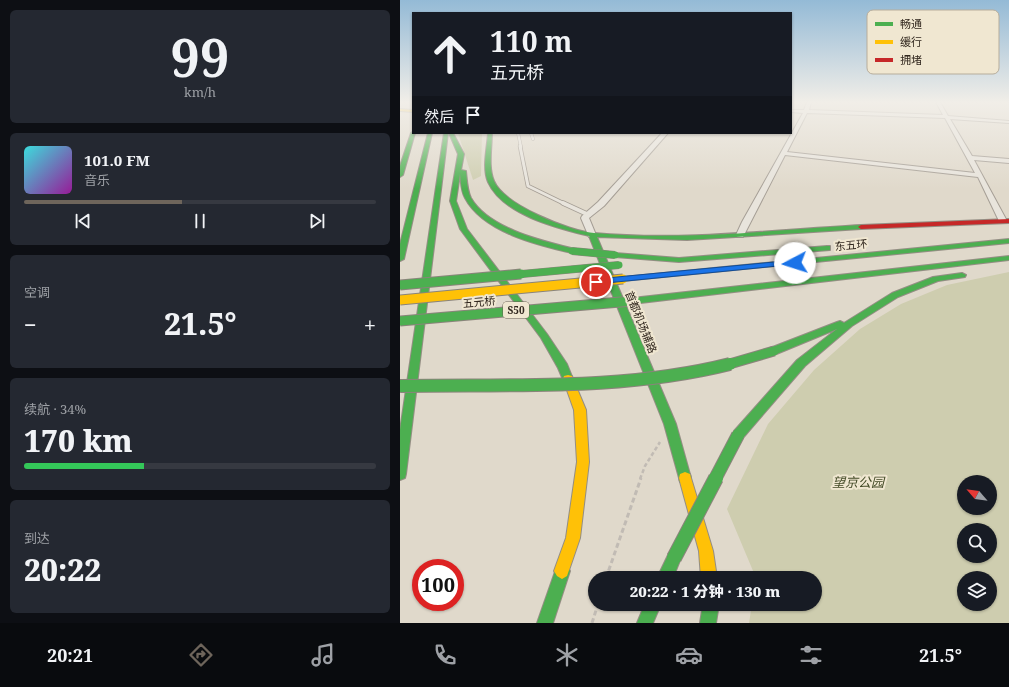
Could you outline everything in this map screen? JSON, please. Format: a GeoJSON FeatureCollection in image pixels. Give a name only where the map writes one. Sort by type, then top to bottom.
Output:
{"type":"FeatureCollection","features":[{"type":"Feature","properties":{"kind":"main road"},"geometry":{"type":"LineString","coordinates":[[400,174],[413,134]]}},
{"type":"Feature","properties":{"kind":"main road"},"geometry":{"type":"LineString","coordinates":[[400,260],[415,190],[430,134]]}},
{"type":"Feature","properties":{"kind":"main road"},"geometry":{"type":"LineString","coordinates":[[400,474],[446,134]]}},
{"type":"Feature","properties":{"kind":"main road"},"geometry":{"type":"LineString","coordinates":[[451,134],[460,154],[465,188],[469,200],[478,213],[506,229],[540,242],[572,251],[679,260]]}},
{"type":"Feature","properties":{"kind":"main road"},"geometry":{"type":"LineString","coordinates":[[490,134],[490,180],[497,192],[508,201],[544,220],[570,230],[592,235],[687,238],[852,227],[1006,221]]}},
{"type":"Feature","properties":{"kind":"main road"},"geometry":{"type":"LineString","coordinates":[[460,154],[453,202],[464,229],[544,336],[563,367],[580,410],[583,462],[573,538],[545,623]]}},
{"type":"Feature","properties":{"kind":"main road","name":"首都机场辅路"},"geometry":{"type":"LineString","coordinates":[[592,235],[670,424],[706,551],[708,571]]}},
{"type":"Feature","properties":{"kind":"main road","name":"东五环"},"geometry":{"type":"LineString","coordinates":[[623,279],[952,248],[1009,241]]}},
{"type":"Feature","properties":{"kind":"main road"},"geometry":{"type":"LineString","coordinates":[[855,247],[952,248]]}},
{"type":"Feature","properties":{"kind":"main road"},"geometry":{"type":"LineString","coordinates":[[400,285],[791,250],[839,248]]}},
{"type":"Feature","properties":{"kind":"main road","name":"五元桥"},"geometry":{"type":"LineString","coordinates":[[400,322],[436,317],[632,300],[1009,258]]}},
{"type":"Feature","properties":{"kind":"main road"},"geometry":{"type":"LineString","coordinates":[[668,571],[738,435],[801,363],[849,324],[895,295],[936,279],[973,274]]}},
{"type":"Feature","properties":{"kind":"main road","name":"五元桥"},"geometry":{"type":"LineString","coordinates":[[400,300],[623,279]]}},
{"type":"Feature","properties":{"kind":"main road"},"geometry":{"type":"LineString","coordinates":[[400,386],[592,383],[640,380],[743,362],[864,315]]}},
{"type":"Feature","properties":{"kind":"main road"},"geometry":{"type":"LineString","coordinates":[[645,623],[651,611]]}},
{"type":"Feature","properties":{"kind":"main road"},"geometry":{"type":"LineString","coordinates":[[708,623],[710,611]]}},
{"type":"Feature","properties":{"kind":"street"},"geometry":{"type":"LineString","coordinates":[[740,235],[795,131]]}},
{"type":"Feature","properties":{"kind":"street"},"geometry":{"type":"LineString","coordinates":[[955,131],[1006,221]]}},
{"type":"Feature","properties":{"kind":"street"},"geometry":{"type":"LineString","coordinates":[[592,235],[584,218],[601,204],[664,134]]}},
{"type":"Feature","properties":{"kind":"street"},"geometry":{"type":"LineString","coordinates":[[783,154],[980,175]]}},
{"type":"Feature","properties":{"kind":"street"},"geometry":{"type":"LineString","coordinates":[[970,158],[1009,161]]}},
{"type":"Feature","properties":{"kind":"lane"},"geometry":{"type":"LineString","coordinates":[[518,134],[528,186],[589,215]]}},
{"type":"Feature","properties":{"kind":"lane"},"geometry":{"type":"LineString","coordinates":[[531,134],[533,139]]}},
{"type":"Feature","properties":{"kind":"path"},"geometry":{"type":"LineString","coordinates":[[608,571],[645,466],[670,424]]}},
{"type":"Feature","properties":{"kind":"path"},"geometry":{"type":"LineString","coordinates":[[592,623],[596,611]]}},
{"type":"Feature","properties":{"kind":"green space"},"geometry":{"type":"Polygon","coordinates":[[[458,134],[482,134],[481,176],[473,180],[458,134]]]}},
{"type":"Feature","properties":{"kind":"green space","name":"望京公园"},"geometry":{"type":"Polygon","coordinates":[[[1009,272],[1009,623],[749,623],[751,611],[822,611],[822,571],[753,571],[727,509],[768,424],[814,370],[860,329],[901,304],[947,285],[1009,272]]]}},
{"type":"Feature","properties":{"kind":"traffic: fast"},"geometry":{"type":"LineString","coordinates":[[400,175],[413,134]]}},
{"type":"Feature","properties":{"kind":"traffic: fast"},"geometry":{"type":"LineString","coordinates":[[400,259],[430,134]]}},
{"type":"Feature","properties":{"kind":"traffic: fast"},"geometry":{"type":"LineString","coordinates":[[400,474],[446,134]]}},
{"type":"Feature","properties":{"kind":"traffic: fast"},"geometry":{"type":"LineString","coordinates":[[451,134],[461,154],[453,201],[464,229],[544,336],[563,367],[568,379]]}},
{"type":"Feature","properties":{"kind":"traffic: fast"},"geometry":{"type":"LineString","coordinates":[[490,134],[488,165],[491,182],[498,193],[521,210],[536,217],[566,228],[592,235],[670,424],[685,478]]}},
{"type":"Feature","properties":{"kind":"traffic: fast"},"geometry":{"type":"LineString","coordinates":[[463,171],[468,198],[475,209],[486,218],[514,233],[545,244],[572,251]]}},
{"type":"Feature","properties":{"kind":"traffic: fast"},"geometry":{"type":"LineString","coordinates":[[592,235],[687,238],[861,227]]}},
{"type":"Feature","properties":{"kind":"traffic: fast"},"geometry":{"type":"LineString","coordinates":[[623,279],[1009,241]]}},
{"type":"Feature","properties":{"kind":"traffic: fast"},"geometry":{"type":"LineString","coordinates":[[615,255],[679,260],[827,248]]}},
{"type":"Feature","properties":{"kind":"traffic: fast"},"geometry":{"type":"LineString","coordinates":[[572,251],[615,255]]}},
{"type":"Feature","properties":{"kind":"traffic: fast"},"geometry":{"type":"LineString","coordinates":[[632,301],[1009,258]]}},
{"type":"Feature","properties":{"kind":"traffic: fast"},"geometry":{"type":"LineString","coordinates":[[400,285],[619,265]]}},
{"type":"Feature","properties":{"kind":"traffic: fast"},"geometry":{"type":"LineString","coordinates":[[738,435],[801,363],[849,324],[895,295],[936,279],[962,275]]}},
{"type":"Feature","properties":{"kind":"traffic: fast"},"geometry":{"type":"LineString","coordinates":[[400,321],[632,301]]}},
{"type":"Feature","properties":{"kind":"traffic: fast"},"geometry":{"type":"LineString","coordinates":[[774,351],[840,324]]}},
{"type":"Feature","properties":{"kind":"traffic: fast"},"geometry":{"type":"LineString","coordinates":[[400,386],[623,381],[654,378],[715,368],[774,351]]}},
{"type":"Feature","properties":{"kind":"traffic: fast"},"geometry":{"type":"LineString","coordinates":[[674,558],[738,435]]}},
{"type":"Feature","properties":{"kind":"traffic: fast"},"geometry":{"type":"LineString","coordinates":[[668,571],[674,558]]}},
{"type":"Feature","properties":{"kind":"traffic: fast"},"geometry":{"type":"LineString","coordinates":[[545,623],[562,571]]}},
{"type":"Feature","properties":{"kind":"traffic: fast"},"geometry":{"type":"LineString","coordinates":[[645,623],[650,611]]}},
{"type":"Feature","properties":{"kind":"traffic: fast"},"geometry":{"type":"LineString","coordinates":[[708,623],[710,611]]}},
{"type":"Feature","properties":{"kind":"traffic: slow"},"geometry":{"type":"LineString","coordinates":[[400,300],[623,279]]}},
{"type":"Feature","properties":{"kind":"traffic: slow"},"geometry":{"type":"LineString","coordinates":[[562,571],[573,538],[583,462],[580,410],[568,379]]}},
{"type":"Feature","properties":{"kind":"traffic: slow"},"geometry":{"type":"LineString","coordinates":[[685,478],[706,551],[708,571]]}},
{"type":"Feature","properties":{"kind":"traffic: jam"},"geometry":{"type":"LineString","coordinates":[[861,227],[1009,221]]}},
{"type":"Feature","properties":{"kind":"route"},"geometry":{"type":"LineString","coordinates":[[596,282],[795,263]]}}]}
